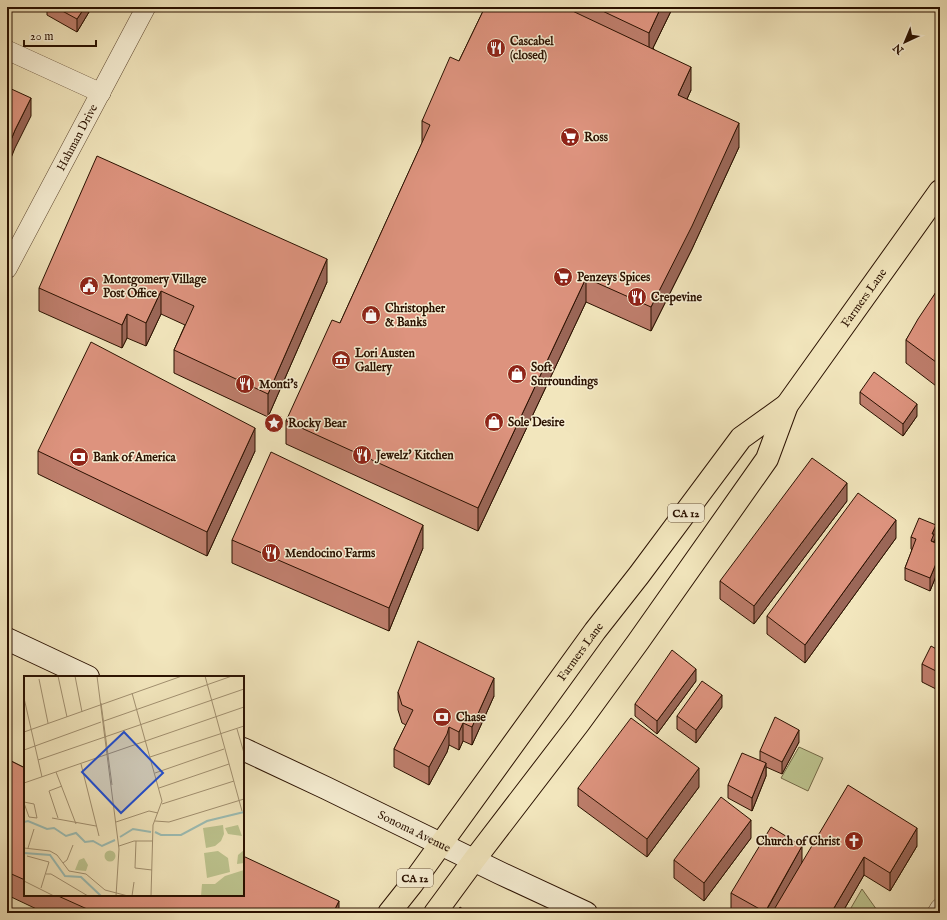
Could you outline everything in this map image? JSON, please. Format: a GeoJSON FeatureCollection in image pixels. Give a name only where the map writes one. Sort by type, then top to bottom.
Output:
{"type":"FeatureCollection","features":[{"type":"Feature","properties":{"kind":"main road","name":"Farmers Lane"},"geometry":{"type":"LineString","coordinates":[[436,913],[474,860],[579,723],[767,459],[787,405],[940,191]]}},
{"type":"Feature","properties":{"kind":"main road","name":"Farmers Lane"},"geometry":{"type":"LineString","coordinates":[[389,913],[412,884],[440,843],[595,631],[644,569],[741,438],[787,405]]}},
{"type":"Feature","properties":{"kind":"street","name":"Hahman Drive"},"geometry":{"type":"LineString","coordinates":[[7,268],[146,7]]}},
{"type":"Feature","properties":{"kind":"street"},"geometry":{"type":"LineString","coordinates":[[7,50],[101,93]]}},
{"type":"Feature","properties":{"kind":"street"},"geometry":{"type":"LineString","coordinates":[[7,639],[86,676]]}},
{"type":"Feature","properties":{"kind":"street","name":"Sonoma Avenue"},"geometry":{"type":"LineString","coordinates":[[244,749],[586,913]]}},
{"type":"Feature","properties":{"kind":"street"},"geometry":{"type":"LineString","coordinates":[[937,913],[940,908]]}},
{"type":"Feature","properties":{"kind":"green space"},"geometry":{"type":"Polygon","coordinates":[[[799,747],[823,758],[808,791],[781,778],[799,747]]]}},
{"type":"Feature","properties":{"kind":"green space"},"geometry":{"type":"Polygon","coordinates":[[[862,889],[879,913],[848,913],[862,889]]]}},
{"type":"Feature","properties":{"kind":"building"},"geometry":{"type":"Polygon","coordinates":[[[55,7],[85,7],[77,19],[55,7]]]}},
{"type":"Feature","properties":{"kind":"building"},"geometry":{"type":"Polygon","coordinates":[[[485,7],[564,7],[691,67],[678,95],[739,123],[692,226],[651,307],[586,278],[478,508],[286,421],[332,320],[340,323],[430,125],[422,121],[450,57],[459,61],[485,7]]]}},
{"type":"Feature","properties":{"kind":"building"},"geometry":{"type":"Polygon","coordinates":[[[594,7],[661,7],[649,33],[594,7]]]}},
{"type":"Feature","properties":{"kind":"building"},"geometry":{"type":"Polygon","coordinates":[[[7,87],[31,98],[7,150],[7,87]]]}},
{"type":"Feature","properties":{"kind":"building"},"geometry":{"type":"Polygon","coordinates":[[[97,156],[327,259],[268,394],[174,350],[194,306],[161,291],[146,323],[127,314],[122,325],[39,288],[97,156]]]}},
{"type":"Feature","properties":{"kind":"building"},"geometry":{"type":"Polygon","coordinates":[[[940,286],[940,365],[906,340],[940,286]]]}},
{"type":"Feature","properties":{"kind":"building"},"geometry":{"type":"Polygon","coordinates":[[[91,342],[255,428],[207,532],[38,451],[91,342]]]}},
{"type":"Feature","properties":{"kind":"building"},"geometry":{"type":"Polygon","coordinates":[[[874,372],[917,404],[903,424],[860,392],[874,372]]]}},
{"type":"Feature","properties":{"kind":"building"},"geometry":{"type":"Polygon","coordinates":[[[271,452],[423,525],[389,608],[232,540],[271,452]]]}},
{"type":"Feature","properties":{"kind":"building"},"geometry":{"type":"Polygon","coordinates":[[[812,458],[847,483],[754,606],[720,581],[812,458]]]}},
{"type":"Feature","properties":{"kind":"building"},"geometry":{"type":"Polygon","coordinates":[[[858,493],[896,520],[805,645],[767,616],[858,493]]]}},
{"type":"Feature","properties":{"kind":"building"},"geometry":{"type":"Polygon","coordinates":[[[919,518],[936,525],[931,541],[940,545],[940,554],[930,578],[905,568],[916,539],[911,537],[919,518]]]}},
{"type":"Feature","properties":{"kind":"building","name":"Chase"},"geometry":{"type":"Polygon","coordinates":[[[418,641],[494,678],[472,727],[463,723],[459,732],[449,727],[447,734],[429,767],[394,749],[413,710],[402,705],[398,692],[418,641]]]}},
{"type":"Feature","properties":{"kind":"building"},"geometry":{"type":"Polygon","coordinates":[[[931,646],[940,651],[940,673],[922,664],[931,646]]]}},
{"type":"Feature","properties":{"kind":"building"},"geometry":{"type":"Polygon","coordinates":[[[672,650],[696,669],[657,721],[635,704],[672,650]]]}},
{"type":"Feature","properties":{"kind":"building"},"geometry":{"type":"Polygon","coordinates":[[[702,681],[722,695],[696,730],[677,716],[702,681]]]}},
{"type":"Feature","properties":{"kind":"building"},"geometry":{"type":"Polygon","coordinates":[[[775,717],[799,730],[782,762],[760,751],[775,717]]]}},
{"type":"Feature","properties":{"kind":"building"},"geometry":{"type":"Polygon","coordinates":[[[631,718],[699,768],[647,839],[578,788],[631,718]]]}},
{"type":"Feature","properties":{"kind":"building"},"geometry":{"type":"Polygon","coordinates":[[[742,753],[766,763],[752,798],[728,785],[742,753]]]}},
{"type":"Feature","properties":{"kind":"building"},"geometry":{"type":"Polygon","coordinates":[[[7,759],[24,768],[24,880],[7,872],[7,759]]]}},
{"type":"Feature","properties":{"kind":"building"},"geometry":{"type":"Polygon","coordinates":[[[848,785],[917,828],[890,873],[864,857],[831,913],[772,913],[848,785]]]}},
{"type":"Feature","properties":{"kind":"building"},"geometry":{"type":"Polygon","coordinates":[[[721,797],[751,820],[704,883],[674,860],[721,797]]]}},
{"type":"Feature","properties":{"kind":"building"},"geometry":{"type":"Polygon","coordinates":[[[771,827],[802,846],[765,912],[731,893],[771,827]]]}},
{"type":"Feature","properties":{"kind":"building"},"geometry":{"type":"Polygon","coordinates":[[[244,856],[339,901],[333,913],[96,913],[58,896],[244,896],[244,856]]]}},
{"type":"Feature","properties":{"kind":"building"},"geometry":{"type":"Polygon","coordinates":[[[460,907],[468,913],[456,913],[460,907]]]}},
{"type":"Feature","properties":{"kind":"place","name":"Cascabel (closed)"},"geometry":{"type":"Point","coordinates":[496,48]}},
{"type":"Feature","properties":{"kind":"place","name":"Ross"},"geometry":{"type":"Point","coordinates":[570,137]}},
{"type":"Feature","properties":{"kind":"place","name":"Penzeys Spices"},"geometry":{"type":"Point","coordinates":[563,277]}},
{"type":"Feature","properties":{"kind":"place","name":"Montgomery Village Post Office"},"geometry":{"type":"Point","coordinates":[89,286]}},
{"type":"Feature","properties":{"kind":"place","name":"Crepevine"},"geometry":{"type":"Point","coordinates":[637,297]}},
{"type":"Feature","properties":{"kind":"place","name":"Christopher & Banks"},"geometry":{"type":"Point","coordinates":[371,315]}},
{"type":"Feature","properties":{"kind":"place","name":"Lori Austen Gallery"},"geometry":{"type":"Point","coordinates":[341,360]}},
{"type":"Feature","properties":{"kind":"place","name":"Soft Surroundings"},"geometry":{"type":"Point","coordinates":[517,374]}},
{"type":"Feature","properties":{"kind":"place","name":"Monti's"},"geometry":{"type":"Point","coordinates":[245,384]}},
{"type":"Feature","properties":{"kind":"place","name":"Sole Desire"},"geometry":{"type":"Point","coordinates":[494,422]}},
{"type":"Feature","properties":{"kind":"place","name":"Rocky Bear"},"geometry":{"type":"Point","coordinates":[274,423]}},
{"type":"Feature","properties":{"kind":"place","name":"Jewelz' Kitchen"},"geometry":{"type":"Point","coordinates":[362,455]}},
{"type":"Feature","properties":{"kind":"place","name":"Bank of America"},"geometry":{"type":"Point","coordinates":[79,457]}},
{"type":"Feature","properties":{"kind":"place","name":"Mendocino Farms"},"geometry":{"type":"Point","coordinates":[271,553]}},
{"type":"Feature","properties":{"kind":"place","name":"Chase"},"geometry":{"type":"Point","coordinates":[442,717]}},
{"type":"Feature","properties":{"kind":"place","name":"Church of Christ"},"geometry":{"type":"Point","coordinates":[854,841]}}]}
